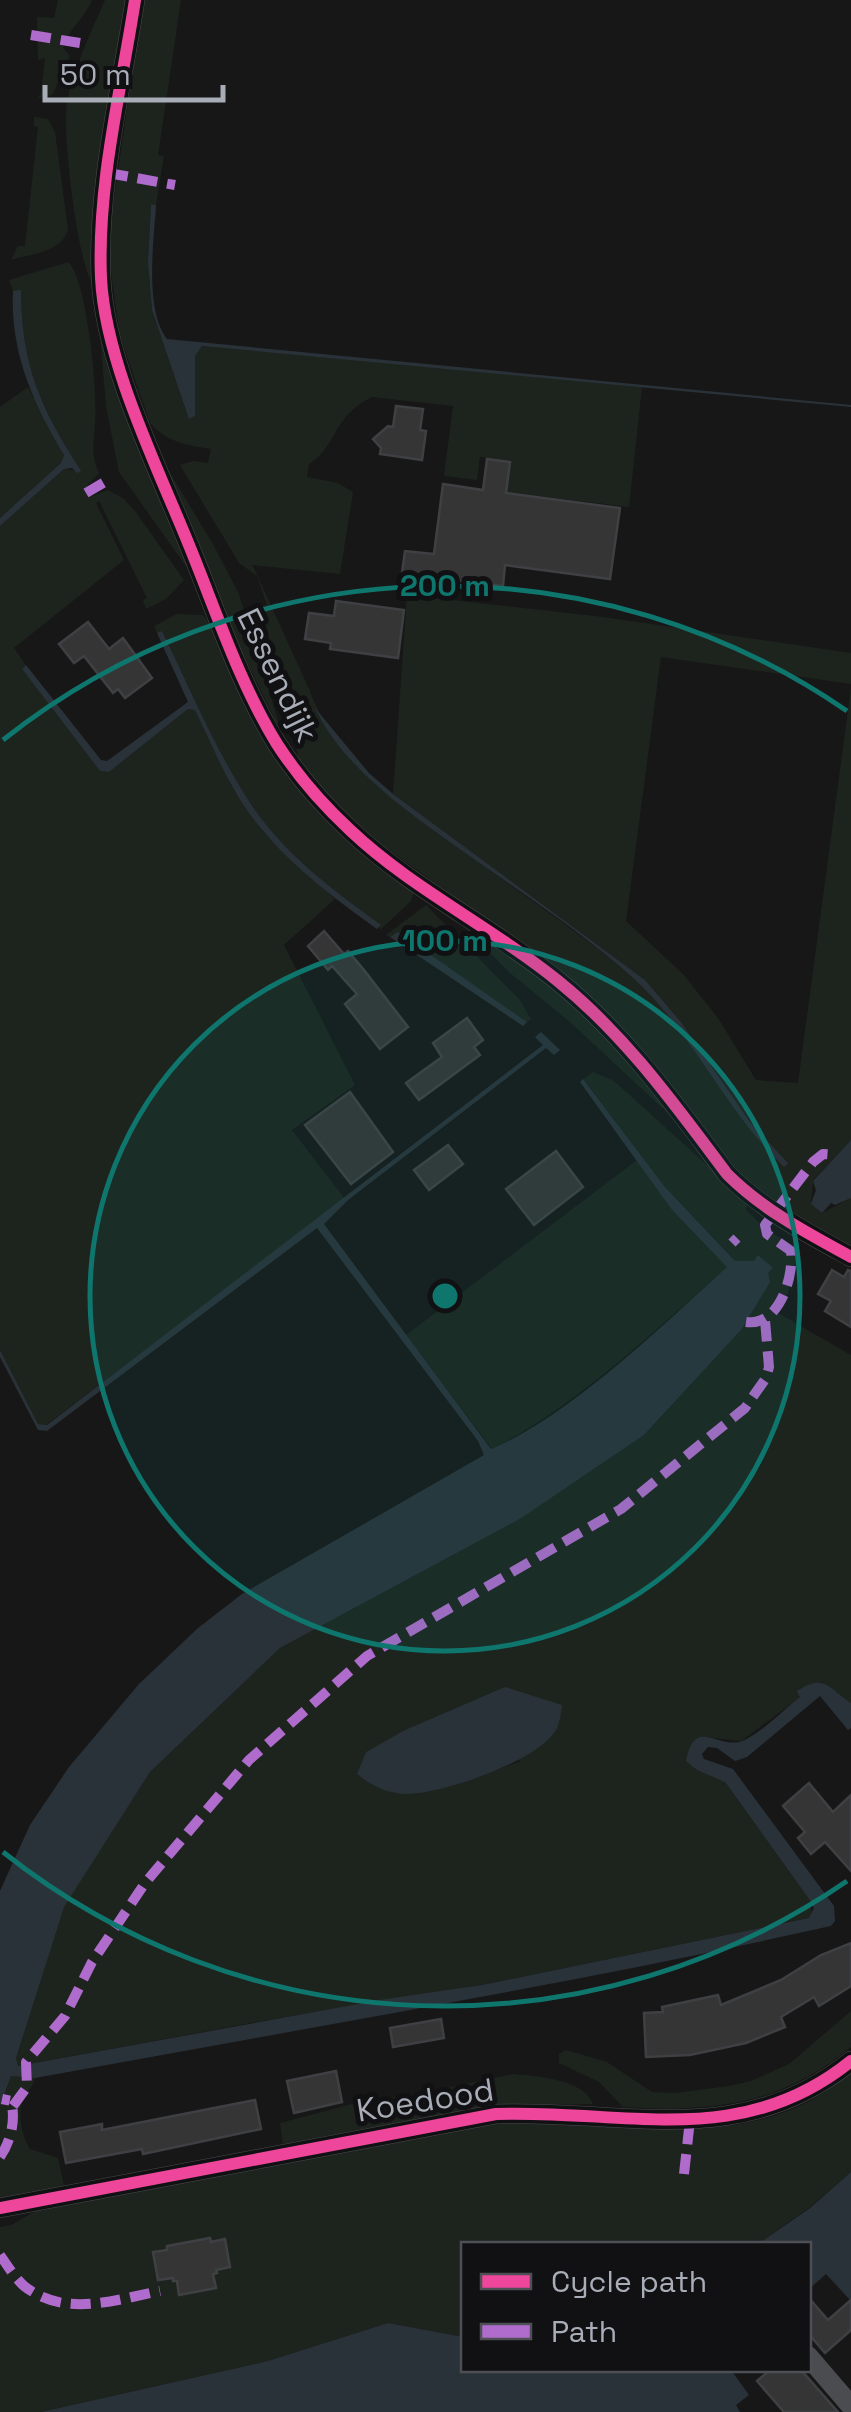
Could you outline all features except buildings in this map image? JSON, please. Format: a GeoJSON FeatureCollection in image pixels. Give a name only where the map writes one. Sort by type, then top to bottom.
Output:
{"type":"FeatureCollection","features":[{"type":"Feature","properties":{"kind":"street","name":"Essendijk"},"geometry":{"type":"LineString","coordinates":[[135,0],[102,218],[101,281],[106,313],[126,383],[172,503],[232,650],[276,742],[316,796],[352,833],[510,944],[599,1015],[629,1046],[746,1192],[784,1220],[851,1257]]}},
{"type":"Feature","properties":{"kind":"street","name":"Koedood"},"geometry":{"type":"LineString","coordinates":[[0,2208],[496,2114],[649,2120],[730,2116],[792,2100],[851,2061]]}},
{"type":"Feature","properties":{"kind":"street"},"geometry":{"type":"LineString","coordinates":[[811,2359],[851,2406]]}},
{"type":"Feature","properties":{"kind":"shaded area"},"geometry":{"type":"Polygon","coordinates":[[[58,0],[92,0],[63,48],[70,56],[52,95],[36,99],[41,95],[45,58],[38,60],[37,17],[54,18],[58,0]]]}},
{"type":"Feature","properties":{"kind":"shaded area"},"geometry":{"type":"Polygon","coordinates":[[[105,0],[126,0],[93,285],[76,224],[66,117],[74,76],[105,0]]]}},
{"type":"Feature","properties":{"kind":"shaded area"},"geometry":{"type":"Polygon","coordinates":[[[143,0],[181,0],[158,155],[164,156],[156,205],[151,204],[148,262],[152,310],[189,418],[195,416],[195,355],[202,346],[642,387],[629,507],[506,492],[511,461],[480,457],[477,480],[444,476],[453,406],[372,397],[349,413],[325,449],[309,464],[307,477],[338,483],[353,492],[340,574],[252,565],[257,576],[239,563],[180,465],[193,461],[208,463],[211,449],[170,439],[150,423],[120,336],[109,258],[111,219],[143,0]]]}},
{"type":"Feature","properties":{"kind":"shaded area"},"geometry":{"type":"Polygon","coordinates":[[[34,117],[48,119],[55,132],[68,229],[53,247],[11,260],[18,246],[25,246],[38,127],[34,126],[34,117]]]}},
{"type":"Feature","properties":{"kind":"shaded area"},"geometry":{"type":"Polygon","coordinates":[[[151,204],[156,205],[155,310],[167,339],[851,407],[202,346],[195,356],[195,416],[189,419],[152,310],[148,262],[151,204]]]}},
{"type":"Feature","properties":{"kind":"shaded area"},"geometry":{"type":"Polygon","coordinates":[[[68,262],[75,272],[86,312],[95,387],[94,453],[99,473],[86,487],[92,496],[108,490],[123,498],[184,580],[166,599],[146,609],[143,600],[147,598],[99,501],[96,503],[124,560],[14,648],[26,665],[22,669],[100,771],[109,772],[188,709],[196,710],[233,789],[263,832],[335,899],[284,945],[355,1085],[292,1130],[345,1199],[46,1425],[38,1424],[0,1350],[0,526],[64,469],[80,471],[36,386],[25,342],[21,291],[13,291],[9,280],[68,262]]]}},
{"type":"Feature","properties":{"kind":"shaded area"},"geometry":{"type":"Polygon","coordinates":[[[21,290],[29,364],[44,406],[81,471],[64,469],[0,526],[0,518],[61,463],[64,455],[33,396],[20,356],[13,291],[21,290]]]}},
{"type":"Feature","properties":{"kind":"shaded area"},"geometry":{"type":"Polygon","coordinates":[[[100,336],[188,569],[119,472],[106,406],[100,336]]]}},
{"type":"Feature","properties":{"kind":"shaded area"},"geometry":{"type":"Polygon","coordinates":[[[28,387],[64,455],[61,463],[0,518],[0,407],[28,387]]]}},
{"type":"Feature","properties":{"kind":"shaded area"},"geometry":{"type":"Polygon","coordinates":[[[167,468],[239,594],[282,734],[239,646],[167,468]]]}},
{"type":"Feature","properties":{"kind":"shaded area"},"geometry":{"type":"Polygon","coordinates":[[[257,576],[322,719],[358,767],[404,808],[631,976],[668,1014],[773,1156],[787,1162],[750,1122],[681,1022],[645,980],[393,794],[407,595],[603,617],[851,653],[851,684],[661,657],[626,921],[683,974],[718,1018],[756,1080],[798,1083],[851,688],[851,1140],[813,1180],[811,1203],[822,1213],[851,1198],[851,1244],[846,1246],[788,1212],[741,1175],[650,1058],[599,1005],[548,963],[369,836],[340,811],[300,763],[261,606],[267,605],[257,576]]]}},
{"type":"Feature","properties":{"kind":"shaded area"},"geometry":{"type":"Polygon","coordinates":[[[177,614],[203,615],[214,629],[250,710],[414,892],[411,901],[380,930],[380,925],[293,855],[251,804],[214,741],[162,631],[157,633],[154,626],[177,614]]]}},
{"type":"Feature","properties":{"kind":"shaded area"},"geometry":{"type":"Polygon","coordinates":[[[162,631],[203,719],[251,804],[278,839],[310,870],[381,925],[377,929],[316,883],[262,829],[233,788],[195,710],[188,709],[109,772],[100,771],[22,669],[26,665],[101,760],[107,761],[188,702],[157,633],[162,631]]]}},
{"type":"Feature","properties":{"kind":"shaded area"},"geometry":{"type":"Polygon","coordinates":[[[315,708],[369,773],[393,794],[645,980],[681,1022],[750,1122],[788,1163],[784,1167],[763,1145],[673,1022],[632,977],[379,788],[343,751],[315,708]]]}},
{"type":"Feature","properties":{"kind":"shaded area"},"geometry":{"type":"Polygon","coordinates":[[[426,905],[520,1000],[531,1019],[527,1022],[398,933],[386,935],[426,905]]]}},
{"type":"Feature","properties":{"kind":"shaded area"},"geometry":{"type":"Polygon","coordinates":[[[444,907],[533,970],[608,1035],[672,1117],[570,1022],[510,973],[444,907]]]}},
{"type":"Feature","properties":{"kind":"shaded area"},"geometry":{"type":"Polygon","coordinates":[[[398,932],[527,1022],[523,1026],[390,937],[398,932]]]}},
{"type":"Feature","properties":{"kind":"shaded area"},"geometry":{"type":"Polygon","coordinates":[[[541,1032],[560,1050],[554,1055],[546,1048],[348,1200],[324,1224],[491,1449],[584,1392],[727,1267],[672,1210],[580,1082],[583,1079],[665,1187],[735,1261],[754,1261],[758,1255],[773,1268],[768,1273],[770,1282],[742,1329],[644,1435],[520,1519],[280,1648],[150,1772],[64,1907],[16,2058],[18,2066],[482,1985],[809,1918],[814,1908],[809,1899],[725,1782],[686,1761],[695,1740],[708,1737],[733,1743],[742,1741],[800,1697],[797,1691],[814,1683],[826,1685],[851,1703],[851,1728],[848,1730],[820,1696],[747,1757],[735,1761],[717,1748],[708,1747],[702,1754],[704,1759],[733,1769],[834,1906],[835,1921],[831,1926],[533,1987],[35,2078],[11,2076],[0,2106],[0,1891],[30,1825],[69,1767],[139,1684],[198,1628],[242,1594],[484,1455],[478,1441],[317,1228],[47,1431],[38,1430],[0,1357],[0,1350],[38,1424],[47,1425],[543,1045],[535,1037],[541,1032]]]}},
{"type":"Feature","properties":{"kind":"shaded area"},"geometry":{"type":"Polygon","coordinates":[[[593,1072],[614,1081],[748,1202],[746,1210],[768,1231],[800,1249],[778,1313],[851,1355],[851,1703],[821,1682],[741,1741],[704,1737],[697,1770],[724,1781],[809,1899],[812,1914],[809,1918],[482,1985],[18,2066],[16,2058],[63,1907],[150,1772],[280,1648],[520,1519],[644,1435],[742,1329],[770,1282],[754,1261],[735,1261],[665,1187],[583,1079],[593,1072]],[[403,1731],[366,1752],[358,1774],[407,1794],[457,1784],[521,1761],[403,1731]]]}},
{"type":"Feature","properties":{"kind":"shaded area"},"geometry":{"type":"Polygon","coordinates":[[[851,1140],[851,1198],[831,1203],[822,1213],[811,1204],[816,1190],[813,1181],[851,1140]]]}},
{"type":"Feature","properties":{"kind":"shaded area"},"geometry":{"type":"Polygon","coordinates":[[[637,1160],[672,1210],[728,1267],[586,1389],[492,1449],[406,1335],[637,1160]]]}},
{"type":"Feature","properties":{"kind":"shaded area"},"geometry":{"type":"Polygon","coordinates":[[[505,1687],[562,1705],[557,1728],[532,1752],[490,1773],[424,1792],[387,1791],[357,1774],[366,1752],[403,1731],[505,1687]]]}},
{"type":"Feature","properties":{"kind":"shaded area"},"geometry":{"type":"Polygon","coordinates":[[[851,2011],[851,2047],[824,2067],[771,2093],[716,2106],[623,2107],[599,2082],[559,2063],[559,2054],[566,2050],[607,2062],[652,2092],[729,2086],[789,2064],[851,2011]]]}},
{"type":"Feature","properties":{"kind":"shaded area"},"geometry":{"type":"Polygon","coordinates":[[[851,2072],[851,2172],[761,2242],[461,2242],[461,2337],[388,2323],[268,2361],[41,2412],[0,2412],[0,2227],[36,2211],[467,2126],[549,2123],[713,2127],[784,2112],[818,2096],[851,2072]]]}},
{"type":"Feature","properties":{"kind":"shaded area"},"geometry":{"type":"Polygon","coordinates":[[[513,2074],[570,2084],[593,2104],[486,2106],[283,2144],[280,2123],[363,2101],[513,2074]]]}},
{"type":"Feature","properties":{"kind":"shaded area"},"geometry":{"type":"Polygon","coordinates":[[[11,2076],[35,2078],[21,2106],[23,2132],[30,2149],[58,2158],[64,2186],[0,2198],[0,2106],[11,2076]]]}},
{"type":"Feature","properties":{"kind":"shaded area"},"geometry":{"type":"Polygon","coordinates":[[[851,2172],[851,2301],[826,2274],[811,2287],[811,2242],[761,2242],[810,2208],[851,2172]]]}},
{"type":"Feature","properties":{"kind":"shaded area"},"geometry":{"type":"Polygon","coordinates":[[[388,2323],[461,2337],[461,2372],[732,2372],[749,2395],[736,2405],[740,2412],[41,2412],[268,2361],[388,2323]]]}},
{"type":"Feature","properties":{"kind":"marked path"},"geometry":{"type":"LineString","coordinates":[[31,35],[80,43]]}},
{"type":"Feature","properties":{"kind":"marked path"},"geometry":{"type":"LineString","coordinates":[[108,173],[175,185]]}},
{"type":"Feature","properties":{"kind":"marked path"},"geometry":{"type":"LineString","coordinates":[[86,493],[110,479]]}},
{"type":"Feature","properties":{"kind":"marked path"},"geometry":{"type":"LineString","coordinates":[[746,1322],[758,1321],[776,1309],[790,1274],[791,1251],[767,1234],[765,1225],[813,1162],[823,1154],[836,1155]]}},
{"type":"Feature","properties":{"kind":"marked path"},"geometry":{"type":"LineString","coordinates":[[732,1243],[737,1238]]}},
{"type":"Feature","properties":{"kind":"marked path"},"geometry":{"type":"LineString","coordinates":[[13,2106],[27,2087],[26,2062],[65,2016],[92,1962],[145,1883],[249,1760],[367,1656],[621,1509],[745,1408],[769,1367],[765,1320]]}},
{"type":"Feature","properties":{"kind":"marked path"},"geometry":{"type":"LineString","coordinates":[[0,2157],[13,2123],[11,2101],[2,2099]]}},
{"type":"Feature","properties":{"kind":"marked path"},"geometry":{"type":"LineString","coordinates":[[684,2174],[690,2120]]}},
{"type":"Feature","properties":{"kind":"marked path"},"geometry":{"type":"LineString","coordinates":[[0,2255],[24,2286],[56,2302],[90,2304],[160,2291]]}},
{"type":"Feature","properties":{"kind":"cycle path"},"geometry":{"type":"LineString","coordinates":[[135,0],[103,208],[101,278],[105,311],[136,416],[230,648],[277,744],[320,800],[374,851],[533,961],[583,1002],[649,1072],[741,1187],[786,1220],[851,1257]]}},
{"type":"Feature","properties":{"kind":"cycle path"},"geometry":{"type":"LineString","coordinates":[[0,2208],[496,2114],[636,2119],[724,2116],[767,2107],[809,2089],[851,2061]]}}]}
